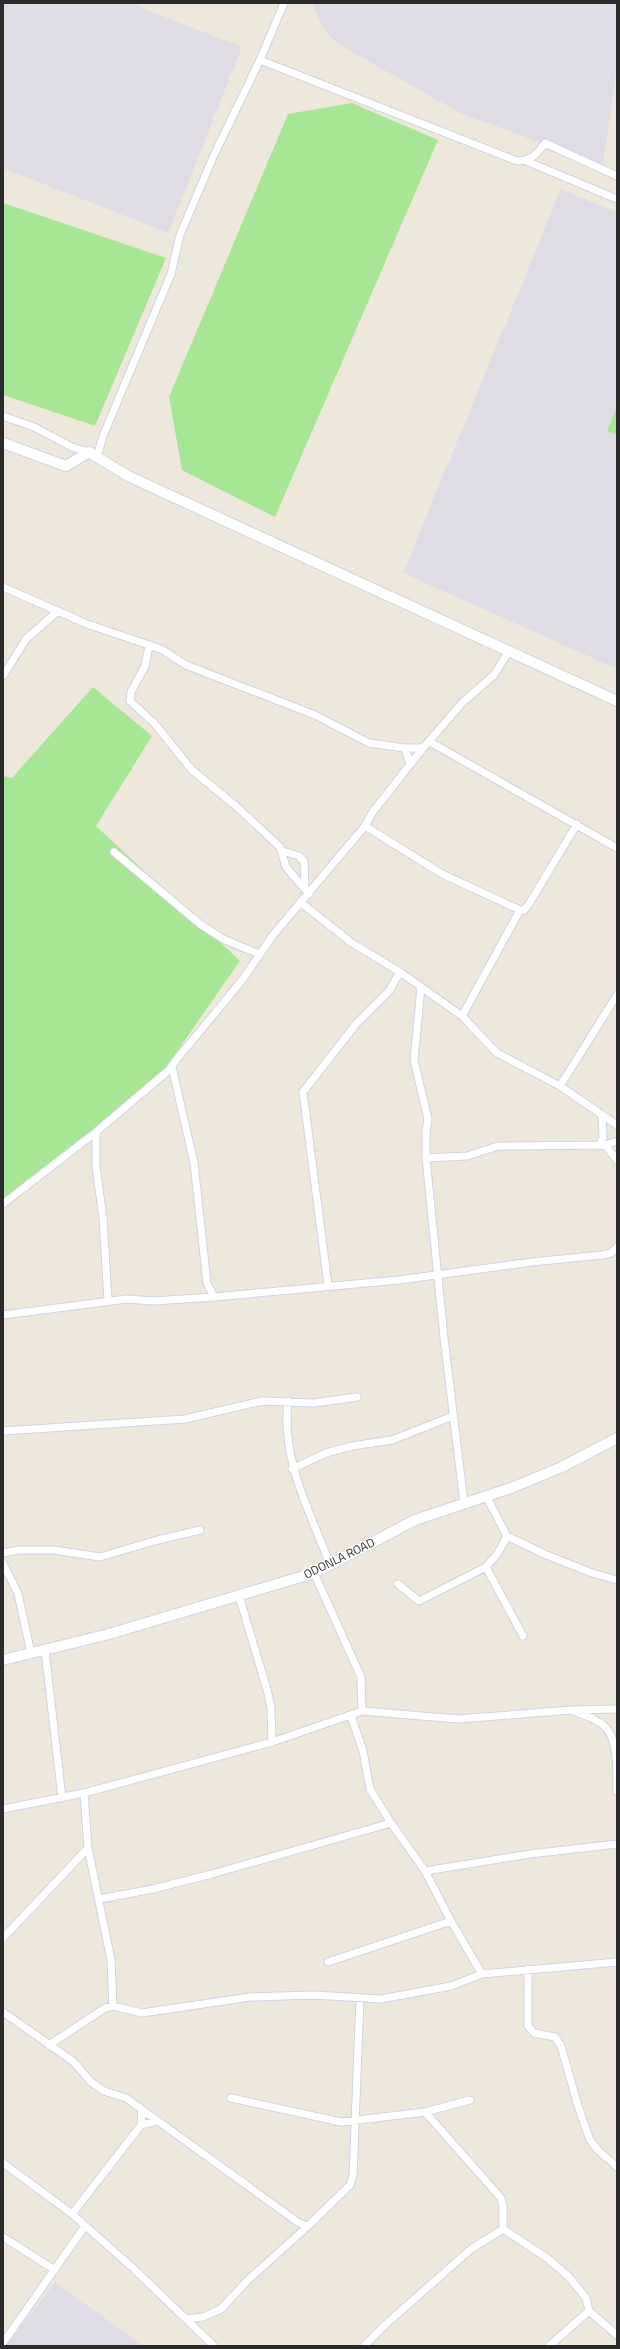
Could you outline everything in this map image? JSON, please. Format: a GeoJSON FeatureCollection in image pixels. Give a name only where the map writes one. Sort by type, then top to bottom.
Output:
{"type":"FeatureCollection","features":[{"type":"Feature","properties":{"kind":"street"},"geometry":{"type":"LineString","coordinates":[[3,443],[66,466],[93,455],[103,436],[171,274],[180,234],[214,155],[260,60],[284,3]]}},
{"type":"Feature","properties":{"kind":"street"},"geometry":{"type":"LineString","coordinates":[[260,60],[517,161],[526,161],[617,199]]}},
{"type":"Feature","properties":{"kind":"street"},"geometry":{"type":"LineString","coordinates":[[526,161],[538,153],[545,143],[617,176]]}},
{"type":"Feature","properties":{"kind":"street"},"geometry":{"type":"LineString","coordinates":[[3,416],[40,430],[72,447],[93,455],[128,476],[510,651],[617,702]]}},
{"type":"Feature","properties":{"kind":"street"},"geometry":{"type":"LineString","coordinates":[[3,587],[87,624],[161,649],[186,665],[315,715],[369,743],[404,748],[423,748]]}},
{"type":"Feature","properties":{"kind":"street"},"geometry":{"type":"LineString","coordinates":[[3,676],[26,639],[58,611]]}},
{"type":"Feature","properties":{"kind":"street"},"geometry":{"type":"LineString","coordinates":[[149,646],[145,666],[131,692],[130,701],[154,723],[192,770],[236,806],[282,851],[299,856],[304,861],[307,892]]}},
{"type":"Feature","properties":{"kind":"street"},"geometry":{"type":"LineString","coordinates":[[3,1204],[96,1132],[172,1067],[243,979],[259,954],[307,892],[365,826],[372,813],[423,748],[430,742],[463,702],[494,675],[510,651]]}},
{"type":"Feature","properties":{"kind":"street"},"geometry":{"type":"LineString","coordinates":[[430,742],[617,848]]}},
{"type":"Feature","properties":{"kind":"street"},"geometry":{"type":"LineString","coordinates":[[404,748],[410,764]]}},
{"type":"Feature","properties":{"kind":"street"},"geometry":{"type":"LineString","coordinates":[[365,826],[442,874],[520,910],[524,910],[577,824]]}},
{"type":"Feature","properties":{"kind":"street"},"geometry":{"type":"LineString","coordinates":[[282,851],[286,867],[307,892]]}},
{"type":"Feature","properties":{"kind":"street"},"geometry":{"type":"LineString","coordinates":[[114,852],[200,924],[223,939],[259,954]]}},
{"type":"Feature","properties":{"kind":"street"},"geometry":{"type":"LineString","coordinates":[[300,902],[352,943],[400,972],[462,1016],[497,1053],[514,1060],[560,1086],[617,1125]]}},
{"type":"Feature","properties":{"kind":"street"},"geometry":{"type":"LineString","coordinates":[[462,1016],[520,910]]}},
{"type":"Feature","properties":{"kind":"street"},"geometry":{"type":"LineString","coordinates":[[328,1285],[303,1092],[356,1024],[389,991],[400,972]]}},
{"type":"Feature","properties":{"kind":"street"},"geometry":{"type":"LineString","coordinates":[[421,987],[414,1054],[428,1119],[426,1132],[426,1158],[453,1416],[464,1503]]}},
{"type":"Feature","properties":{"kind":"street"},"geometry":{"type":"LineString","coordinates":[[560,1086],[617,995]]}},
{"type":"Feature","properties":{"kind":"street"},"geometry":{"type":"LineString","coordinates":[[172,1067],[194,1163],[207,1283],[214,1297]]}},
{"type":"Feature","properties":{"kind":"street"},"geometry":{"type":"LineString","coordinates":[[602,1116],[602,1145]]}},
{"type":"Feature","properties":{"kind":"street"},"geometry":{"type":"LineString","coordinates":[[96,1132],[96,1167],[103,1218],[108,1301]]}},
{"type":"Feature","properties":{"kind":"street"},"geometry":{"type":"LineString","coordinates":[[426,1158],[466,1156],[498,1146],[602,1145],[617,1141]]}},
{"type":"Feature","properties":{"kind":"street"},"geometry":{"type":"LineString","coordinates":[[602,1145],[617,1160]]}},
{"type":"Feature","properties":{"kind":"street"},"geometry":{"type":"LineString","coordinates":[[3,1315],[127,1299],[153,1301],[214,1297],[438,1274],[602,1255],[611,1253],[617,1247]]}},
{"type":"Feature","properties":{"kind":"street"},"geometry":{"type":"LineString","coordinates":[[3,1431],[186,1419],[262,1401],[314,1403],[357,1397]]}},
{"type":"Feature","properties":{"kind":"street"},"geometry":{"type":"LineString","coordinates":[[288,1401],[286,1432],[292,1469],[301,1497],[330,1565]]}},
{"type":"Feature","properties":{"kind":"street"},"geometry":{"type":"LineString","coordinates":[[292,1469],[326,1453],[352,1446],[392,1440],[453,1416]]}},
{"type":"Feature","properties":{"kind":"street","name":"ODONLA ROAD"},"geometry":{"type":"LineString","coordinates":[[3,1660],[109,1634],[314,1573],[415,1520],[486,1496],[562,1467],[617,1438]]}},
{"type":"Feature","properties":{"kind":"street"},"geometry":{"type":"LineString","coordinates":[[486,1496],[507,1536],[544,1554],[592,1574],[617,1580]]}},
{"type":"Feature","properties":{"kind":"street"},"geometry":{"type":"LineString","coordinates":[[3,1553],[48,1550],[100,1557],[160,1539],[200,1530]]}},
{"type":"Feature","properties":{"kind":"street"},"geometry":{"type":"LineString","coordinates":[[398,1584],[419,1601],[486,1567],[498,1553],[507,1536]]}},
{"type":"Feature","properties":{"kind":"street"},"geometry":{"type":"LineString","coordinates":[[3,1563],[18,1594],[31,1653]]}},
{"type":"Feature","properties":{"kind":"street"},"geometry":{"type":"LineString","coordinates":[[486,1567],[523,1636]]}},
{"type":"Feature","properties":{"kind":"street"},"geometry":{"type":"LineString","coordinates":[[314,1573],[360,1677],[362,1711]]}},
{"type":"Feature","properties":{"kind":"street"},"geometry":{"type":"LineString","coordinates":[[238,1596],[268,1693],[271,1708],[272,1742]]}},
{"type":"Feature","properties":{"kind":"street"},"geometry":{"type":"LineString","coordinates":[[45,1650],[62,1798]]}},
{"type":"Feature","properties":{"kind":"street"},"geometry":{"type":"LineString","coordinates":[[3,1809],[84,1793],[272,1742],[362,1711],[458,1719],[572,1710],[617,1709]]}},
{"type":"Feature","properties":{"kind":"street"},"geometry":{"type":"LineString","coordinates":[[572,1710],[603,1725],[610,1734],[614,1745],[617,1791]]}},
{"type":"Feature","properties":{"kind":"street"},"geometry":{"type":"LineString","coordinates":[[351,1716],[363,1751],[368,1785],[391,1823],[425,1871],[451,1921],[482,1974]]}},
{"type":"Feature","properties":{"kind":"street"},"geometry":{"type":"LineString","coordinates":[[84,1793],[88,1848],[100,1899],[111,1960],[113,2006]]}},
{"type":"Feature","properties":{"kind":"street"},"geometry":{"type":"LineString","coordinates":[[100,1899],[153,1889],[212,1874],[391,1823]]}},
{"type":"Feature","properties":{"kind":"street"},"geometry":{"type":"LineString","coordinates":[[425,1871],[530,1854],[617,1844]]}},
{"type":"Feature","properties":{"kind":"street"},"geometry":{"type":"LineString","coordinates":[[3,1938],[88,1848]]}},
{"type":"Feature","properties":{"kind":"street"},"geometry":{"type":"LineString","coordinates":[[328,1962],[451,1921]]}},
{"type":"Feature","properties":{"kind":"street"},"geometry":{"type":"LineString","coordinates":[[49,2045],[105,2008],[113,2006],[142,2013],[250,1997],[314,1995],[381,1999],[451,1986],[482,1974],[617,1962]]}},
{"type":"Feature","properties":{"kind":"street"},"geometry":{"type":"LineString","coordinates":[[528,1969],[528,2026],[534,2033],[555,2037],[561,2046],[578,2106],[590,2140],[598,2150],[617,2167]]}},
{"type":"Feature","properties":{"kind":"street"},"geometry":{"type":"LineString","coordinates":[[187,2319],[203,2317],[220,2309],[248,2280],[308,2226],[350,2185],[354,2167],[357,2122],[360,1998]]}},
{"type":"Feature","properties":{"kind":"street"},"geometry":{"type":"LineString","coordinates":[[3,2012],[74,2062],[91,2082],[104,2091],[126,2098],[142,2111],[234,2174],[299,2223],[308,2226]]}},
{"type":"Feature","properties":{"kind":"street"},"geometry":{"type":"LineString","coordinates":[[231,2098],[341,2122],[357,2122],[425,2112],[470,2100]]}},
{"type":"Feature","properties":{"kind":"street"},"geometry":{"type":"LineString","coordinates":[[72,2214],[141,2125],[142,2111]]}},
{"type":"Feature","properties":{"kind":"street"},"geometry":{"type":"LineString","coordinates":[[425,2112],[501,2198],[503,2206],[503,2229]]}},
{"type":"Feature","properties":{"kind":"street"},"geometry":{"type":"LineString","coordinates":[[141,2125],[158,2121]]}},
{"type":"Feature","properties":{"kind":"street"},"geometry":{"type":"LineString","coordinates":[[3,2163],[72,2214],[187,2319],[214,2346]]}},
{"type":"Feature","properties":{"kind":"street"},"geometry":{"type":"LineString","coordinates":[[3,2343],[85,2226]]}},
{"type":"Feature","properties":{"kind":"street"},"geometry":{"type":"LineString","coordinates":[[503,2229],[547,2258],[569,2277],[586,2298],[589,2311],[617,2335]]}},
{"type":"Feature","properties":{"kind":"street"},"geometry":{"type":"LineString","coordinates":[[364,2346],[385,2325],[471,2249],[503,2229]]}},
{"type":"Feature","properties":{"kind":"street"},"geometry":{"type":"LineString","coordinates":[[3,2238],[55,2270]]}},
{"type":"Feature","properties":{"kind":"street"},"geometry":{"type":"LineString","coordinates":[[549,2346],[589,2311]]}},
{"type":"Feature","properties":{"kind":"shaded area"},"geometry":{"type":"Polygon","coordinates":[[[3,3],[130,3],[242,47],[168,233],[3,168],[3,3]]]}},
{"type":"Feature","properties":{"kind":"shaded area"},"geometry":{"type":"Polygon","coordinates":[[[312,3],[617,3],[617,66],[603,165],[462,114],[338,44],[323,28],[312,3]]]}},
{"type":"Feature","properties":{"kind":"shaded area"},"geometry":{"type":"Polygon","coordinates":[[[561,189],[617,213],[617,406],[607,431],[617,435],[617,669],[403,573],[561,189]]]}},
{"type":"Feature","properties":{"kind":"shaded area"},"geometry":{"type":"Polygon","coordinates":[[[55,2282],[143,2346],[6,2346],[55,2282]]]}},
{"type":"Feature","properties":{"kind":"green space"},"geometry":{"type":"Polygon","coordinates":[[[352,103],[438,140],[275,517],[182,470],[169,397],[288,114],[352,103]]]}},
{"type":"Feature","properties":{"kind":"green space"},"geometry":{"type":"Polygon","coordinates":[[[3,203],[166,258],[95,426],[3,395],[3,203]]]}},
{"type":"Feature","properties":{"kind":"green space"},"geometry":{"type":"Polygon","coordinates":[[[617,406],[617,435],[607,431],[617,406]]]}},
{"type":"Feature","properties":{"kind":"green space"},"geometry":{"type":"Polygon","coordinates":[[[93,687],[152,736],[96,826],[240,961],[166,1067],[64,1158],[3,1208],[3,776],[12,778],[93,687]]]}}]}
